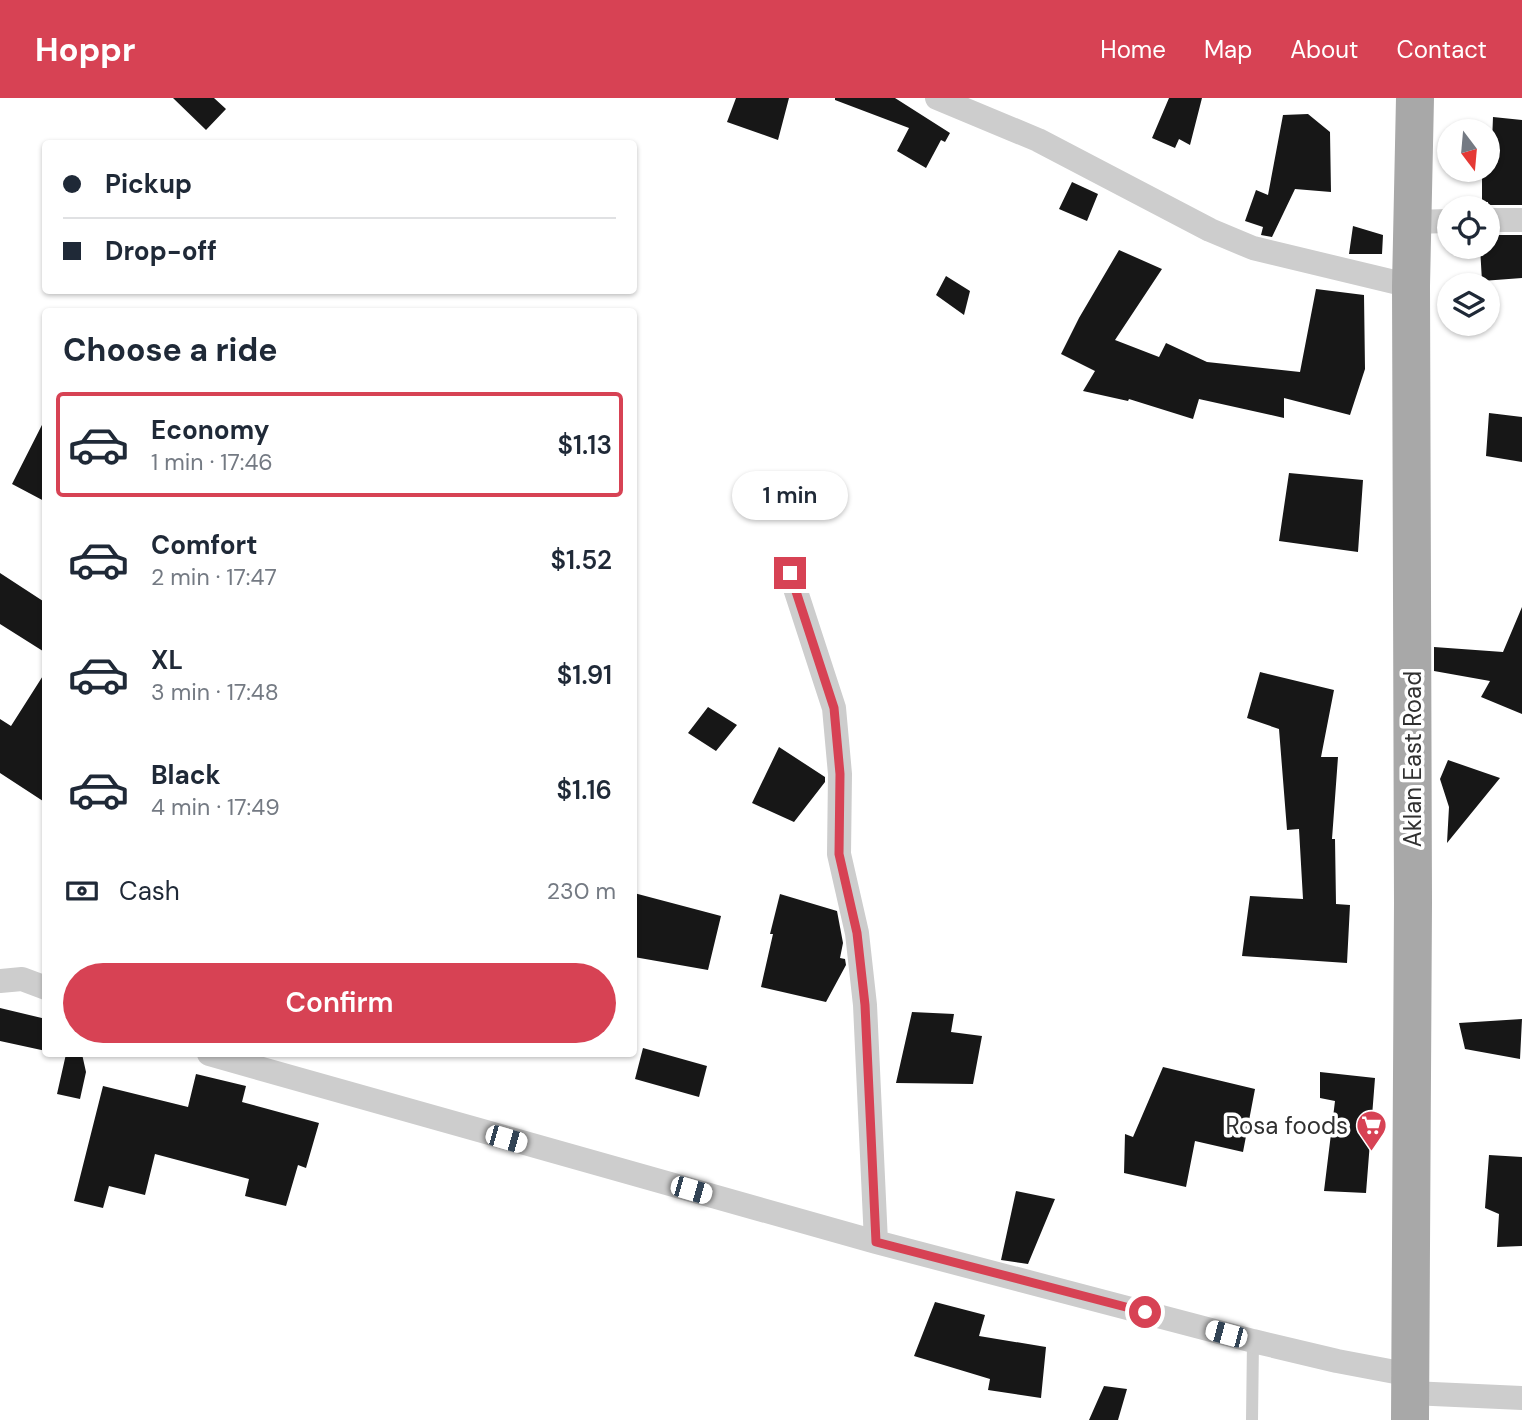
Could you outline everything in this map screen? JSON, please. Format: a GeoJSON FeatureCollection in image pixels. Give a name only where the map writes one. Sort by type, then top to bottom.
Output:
{"type":"FeatureCollection","features":[{"type":"Feature","properties":{"kind":"main road","name":"Aklan East Road"},"geometry":{"type":"LineString","coordinates":[[1410,1396],[1411,286],[1431,222],[1415,98]]}},
{"type":"Feature","properties":{"kind":"street"},"geometry":{"type":"LineString","coordinates":[[937,98],[1038,140],[1209,230],[1253,248],[1411,286]]}},
{"type":"Feature","properties":{"kind":"street"},"geometry":{"type":"LineString","coordinates":[[1500,220],[1522,220]]}},
{"type":"Feature","properties":{"kind":"street"},"geometry":{"type":"LineString","coordinates":[[790,573],[834,708],[840,774],[839,854],[857,933],[865,1005],[876,1242]]}},
{"type":"Feature","properties":{"kind":"street"},"geometry":{"type":"LineString","coordinates":[[0,981],[22,979],[42,986]]}},
{"type":"Feature","properties":{"kind":"street"},"geometry":{"type":"LineString","coordinates":[[220,1057],[876,1242],[1338,1361],[1410,1396],[1522,1398]]}},
{"type":"Feature","properties":{"kind":"lane"},"geometry":{"type":"LineString","coordinates":[[1251,1420],[1253,1341]]}},
{"type":"Feature","properties":{"kind":"building"},"geometry":{"type":"Polygon","coordinates":[[[173,98],[214,98],[226,109],[206,130],[173,98]]]}},
{"type":"Feature","properties":{"kind":"building"},"geometry":{"type":"Polygon","coordinates":[[[736,98],[789,98],[778,140],[727,122],[736,98]]]}},
{"type":"Feature","properties":{"kind":"building"},"geometry":{"type":"Polygon","coordinates":[[[835,98],[895,98],[950,133],[945,142],[941,140],[926,168],[897,151],[909,128],[835,98]]]}},
{"type":"Feature","properties":{"kind":"building"},"geometry":{"type":"Polygon","coordinates":[[[1169,98],[1202,98],[1190,145],[1179,139],[1175,148],[1152,138],[1169,98]]]}},
{"type":"Feature","properties":{"kind":"building"},"geometry":{"type":"Polygon","coordinates":[[[1308,114],[1330,132],[1331,192],[1295,189],[1272,237],[1261,235],[1263,227],[1245,221],[1256,190],[1268,195],[1283,115],[1308,114]]]}},
{"type":"Feature","properties":{"kind":"building"},"geometry":{"type":"Polygon","coordinates":[[[1493,117],[1522,120],[1522,205],[1500,205],[1500,196],[1482,196],[1482,182],[1500,182],[1500,119],[1493,117]]]}},
{"type":"Feature","properties":{"kind":"building"},"geometry":{"type":"Polygon","coordinates":[[[1072,182],[1098,194],[1087,221],[1059,209],[1072,182]]]}},
{"type":"Feature","properties":{"kind":"building"},"geometry":{"type":"Polygon","coordinates":[[[1353,226],[1383,235],[1382,254],[1349,254],[1353,226]]]}},
{"type":"Feature","properties":{"kind":"building"},"geometry":{"type":"Polygon","coordinates":[[[1500,235],[1522,235],[1522,278],[1500,280],[1500,273],[1482,273],[1481,259],[1500,259],[1500,235]]]}},
{"type":"Feature","properties":{"kind":"building"},"geometry":{"type":"Polygon","coordinates":[[[1119,250],[1162,269],[1115,340],[1159,357],[1166,343],[1207,362],[1300,372],[1316,289],[1364,295],[1365,369],[1350,415],[1284,398],[1284,418],[1199,399],[1193,419],[1129,399],[1128,401],[1083,391],[1095,371],[1061,354],[1119,250]]]}},
{"type":"Feature","properties":{"kind":"building"},"geometry":{"type":"Polygon","coordinates":[[[946,276],[970,291],[964,315],[936,295],[946,276]]]}},
{"type":"Feature","properties":{"kind":"building"},"geometry":{"type":"Polygon","coordinates":[[[1489,413],[1522,417],[1522,462],[1486,456],[1489,413]]]}},
{"type":"Feature","properties":{"kind":"building"},"geometry":{"type":"Polygon","coordinates":[[[42,425],[42,500],[12,484],[42,425]]]}},
{"type":"Feature","properties":{"kind":"building"},"geometry":{"type":"Polygon","coordinates":[[[1289,473],[1363,480],[1358,552],[1279,541],[1289,473]]]}},
{"type":"Feature","properties":{"kind":"building"},"geometry":{"type":"Polygon","coordinates":[[[0,573],[42,600],[42,650],[0,624],[0,573]]]}},
{"type":"Feature","properties":{"kind":"building"},"geometry":{"type":"Polygon","coordinates":[[[1522,607],[1522,714],[1481,697],[1490,681],[1434,671],[1434,647],[1503,652],[1522,607]]]}},
{"type":"Feature","properties":{"kind":"building"},"geometry":{"type":"Polygon","coordinates":[[[1260,672],[1334,690],[1321,757],[1338,757],[1332,839],[1335,839],[1336,904],[1350,905],[1347,963],[1242,956],[1250,896],[1303,899],[1299,829],[1287,830],[1279,729],[1247,718],[1260,672]]]}},
{"type":"Feature","properties":{"kind":"building"},"geometry":{"type":"Polygon","coordinates":[[[42,677],[42,800],[0,773],[0,719],[11,726],[42,677]]]}},
{"type":"Feature","properties":{"kind":"building"},"geometry":{"type":"Polygon","coordinates":[[[708,707],[737,725],[716,751],[688,733],[708,707]]]}},
{"type":"Feature","properties":{"kind":"building"},"geometry":{"type":"Polygon","coordinates":[[[779,747],[825,777],[825,782],[794,822],[752,803],[779,747]]]}},
{"type":"Feature","properties":{"kind":"building"},"geometry":{"type":"Polygon","coordinates":[[[1448,760],[1500,778],[1447,843],[1449,807],[1440,779],[1448,760]]]}},
{"type":"Feature","properties":{"kind":"building"},"geometry":{"type":"Polygon","coordinates":[[[637,894],[721,916],[708,970],[637,958],[637,894]]]}},
{"type":"Feature","properties":{"kind":"building"},"geometry":{"type":"Polygon","coordinates":[[[780,894],[837,911],[843,943],[840,958],[845,959],[846,965],[826,1002],[761,987],[780,894]]]}},
{"type":"Feature","properties":{"kind":"building"},"geometry":{"type":"Polygon","coordinates":[[[0,1008],[42,1018],[42,1050],[0,1041],[0,1008]]]}},
{"type":"Feature","properties":{"kind":"building"},"geometry":{"type":"Polygon","coordinates":[[[912,1012],[954,1014],[951,1032],[982,1036],[973,1084],[896,1083],[912,1012]]]}},
{"type":"Feature","properties":{"kind":"building"},"geometry":{"type":"Polygon","coordinates":[[[1522,1019],[1520,1059],[1465,1049],[1459,1023],[1522,1019]]]}},
{"type":"Feature","properties":{"kind":"building"},"geometry":{"type":"Polygon","coordinates":[[[643,1048],[707,1066],[699,1097],[635,1079],[643,1048]]]}},
{"type":"Feature","properties":{"kind":"building"},"geometry":{"type":"Polygon","coordinates":[[[65,1057],[83,1057],[86,1072],[80,1099],[57,1094],[65,1057]]]}},
{"type":"Feature","properties":{"kind":"building"},"geometry":{"type":"Polygon","coordinates":[[[1163,1067],[1255,1089],[1243,1152],[1195,1141],[1186,1187],[1124,1173],[1125,1134],[1133,1137],[1163,1067]]]}},
{"type":"Feature","properties":{"kind":"building"},"geometry":{"type":"Polygon","coordinates":[[[1320,1072],[1375,1078],[1366,1193],[1324,1191],[1335,1101],[1320,1098],[1320,1072]]]}},
{"type":"Feature","properties":{"kind":"building"},"geometry":{"type":"Polygon","coordinates":[[[196,1074],[246,1086],[242,1102],[319,1123],[306,1168],[298,1165],[286,1206],[245,1196],[249,1179],[155,1154],[145,1195],[109,1186],[103,1208],[74,1201],[103,1086],[188,1107],[196,1074]]]}},
{"type":"Feature","properties":{"kind":"building"},"geometry":{"type":"Polygon","coordinates":[[[1489,1155],[1522,1157],[1522,1246],[1497,1247],[1499,1214],[1485,1208],[1489,1155]]]}},
{"type":"Feature","properties":{"kind":"building"},"geometry":{"type":"Polygon","coordinates":[[[1016,1191],[1055,1199],[1028,1264],[1001,1260],[1016,1191]]]}},
{"type":"Feature","properties":{"kind":"building"},"geometry":{"type":"Polygon","coordinates":[[[935,1302],[985,1315],[979,1336],[1046,1347],[1041,1398],[988,1390],[990,1379],[914,1356],[935,1302]]]}},
{"type":"Feature","properties":{"kind":"building"},"geometry":{"type":"Polygon","coordinates":[[[1104,1386],[1127,1389],[1118,1420],[1089,1420],[1104,1386]]]}},
{"type":"Feature","properties":{"kind":"place","name":"Rosa foods"},"geometry":{"type":"Point","coordinates":[1371,1152]}},
{"type":"Feature","properties":{"kind":"route"},"geometry":{"type":"LineString","coordinates":[[790,573],[834,708],[840,774],[839,854],[857,933],[865,1005],[869,1140],[876,1242],[1145,1312]]}}]}
